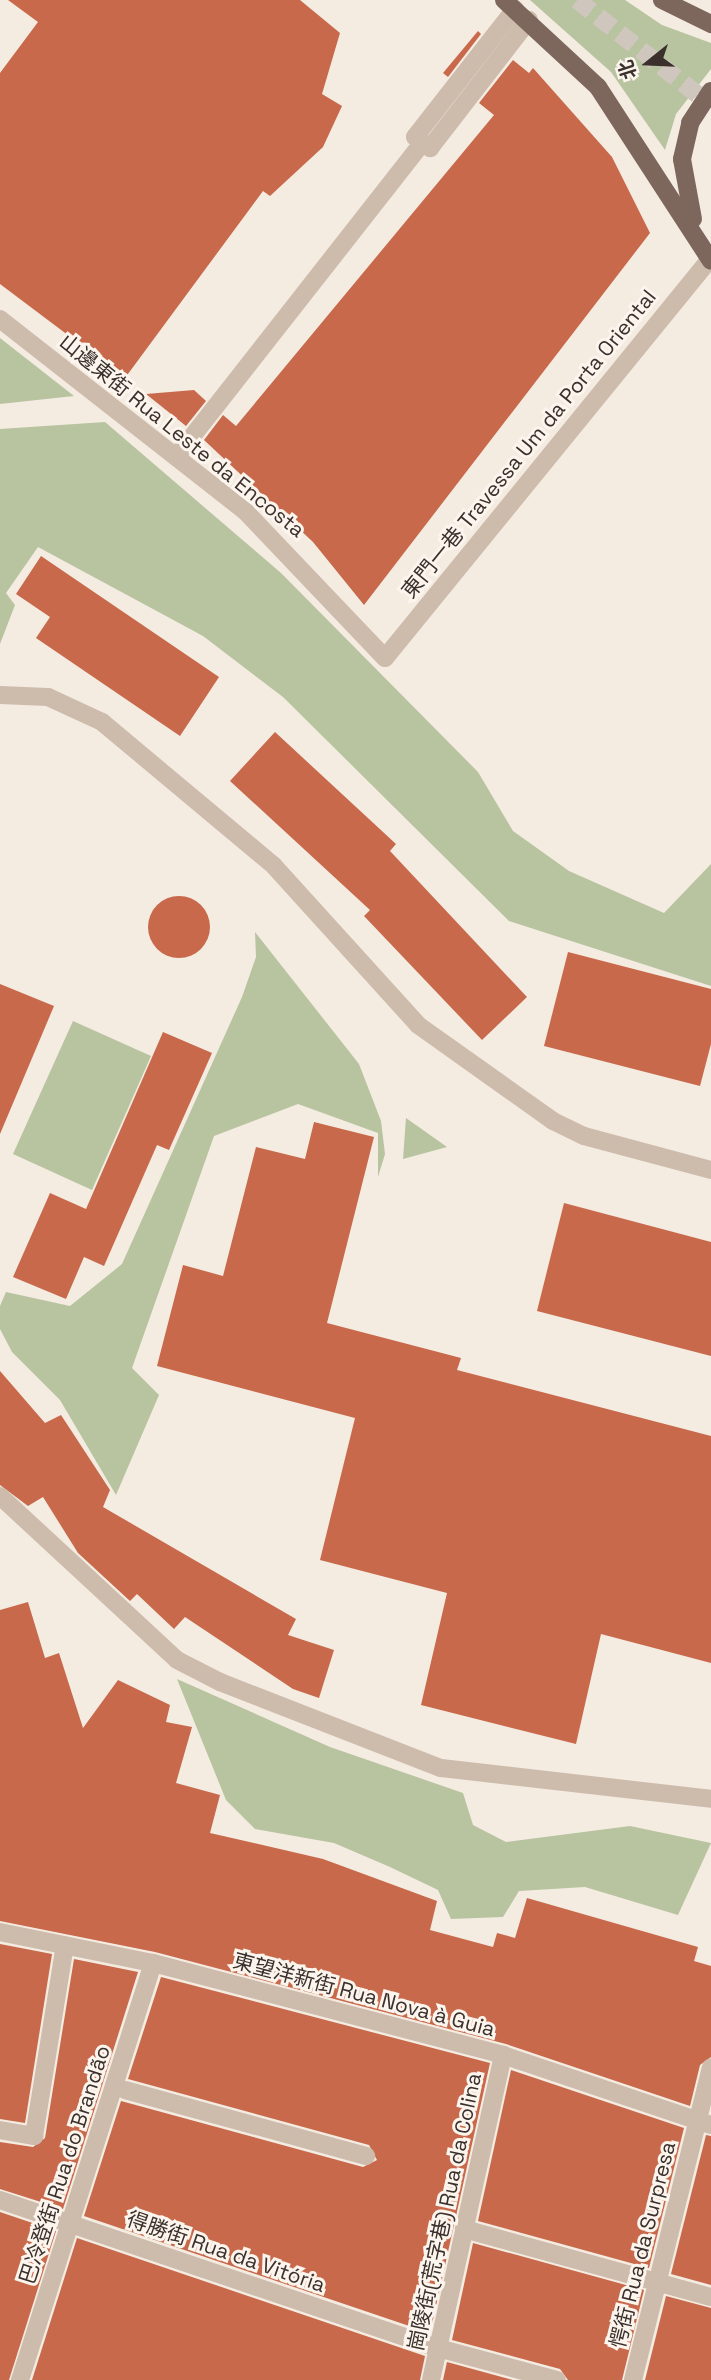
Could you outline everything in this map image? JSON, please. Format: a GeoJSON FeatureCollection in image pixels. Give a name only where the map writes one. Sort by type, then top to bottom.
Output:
{"type":"FeatureCollection","features":[{"type":"Feature","properties":{"kind":"main road"},"geometry":{"type":"LineString","coordinates":[[662,0],[711,24]]}},
{"type":"Feature","properties":{"kind":"main road"},"geometry":{"type":"LineString","coordinates":[[516,10],[614,107],[710,260]]}},
{"type":"Feature","properties":{"kind":"main road"},"geometry":{"type":"LineString","coordinates":[[700,242],[682,159],[691,123],[711,91]]}},
{"type":"Feature","properties":{"kind":"street"},"geometry":{"type":"LineString","coordinates":[[176,457],[422,142],[429,148],[516,10]]}},
{"type":"Feature","properties":{"kind":"street","name":"東門一巷 Travessa Um da Porta Oriental"},"geometry":{"type":"LineString","coordinates":[[385,658],[710,260]]}},
{"type":"Feature","properties":{"kind":"street","name":"山邊東街 Rua Leste da Encosta"},"geometry":{"type":"LineString","coordinates":[[0,319],[176,457],[290,553],[385,658]]}},
{"type":"Feature","properties":{"kind":"street"},"geometry":{"type":"LineString","coordinates":[[0,695],[48,697],[102,722],[274,866],[418,1025],[553,1121],[596,1140],[711,1170]]}},
{"type":"Feature","properties":{"kind":"street"},"geometry":{"type":"LineString","coordinates":[[0,1496],[177,1660],[220,1682],[440,1768],[711,1799]]}},
{"type":"Feature","properties":{"kind":"street","name":"東望洋新街 Rua Nova à Guia"},"geometry":{"type":"LineString","coordinates":[[0,1933],[153,1963],[503,2055],[704,2123]]}},
{"type":"Feature","properties":{"kind":"street"},"geometry":{"type":"LineString","coordinates":[[0,2130],[34,2136],[65,1945]]}},
{"type":"Feature","properties":{"kind":"street","name":"巴冷登街 Rua do Brandão"},"geometry":{"type":"LineString","coordinates":[[20,2380],[153,1963]]}},
{"type":"Feature","properties":{"kind":"street","name":"崗陵街(荒字巷) Rua da Colina"},"geometry":{"type":"LineString","coordinates":[[431,2380],[503,2055]]}},
{"type":"Feature","properties":{"kind":"street","name":"愕街 Rua da Surpresa"},"geometry":{"type":"LineString","coordinates":[[633,2380],[657,2282],[704,2123],[711,2068]]}},
{"type":"Feature","properties":{"kind":"street"},"geometry":{"type":"LineString","coordinates":[[125,2090],[366,2155]]}},
{"type":"Feature","properties":{"kind":"street","name":"得勝街 Rua da Vitória"},"geometry":{"type":"LineString","coordinates":[[0,2200],[438,2348],[557,2380]]}},
{"type":"Feature","properties":{"kind":"street"},"geometry":{"type":"LineString","coordinates":[[464,2229],[711,2297]]}},
{"type":"Feature","properties":{"kind":"green space"},"geometry":{"type":"Polygon","coordinates":[[[530,0],[625,0],[662,25],[711,43],[711,69],[676,114],[665,150],[611,72],[530,0]]]}},
{"type":"Feature","properties":{"kind":"green space"},"geometry":{"type":"Polygon","coordinates":[[[0,338],[74,396],[0,404],[0,338]]]}},
{"type":"Feature","properties":{"kind":"green space"},"geometry":{"type":"Polygon","coordinates":[[[105,422],[281,573],[478,772],[513,831],[569,871],[664,913],[711,864],[711,986],[509,921],[283,697],[203,636],[38,547],[6,593],[15,605],[0,644],[0,429],[105,422]]]}},
{"type":"Feature","properties":{"kind":"green space"},"geometry":{"type":"Polygon","coordinates":[[[255,932],[359,1064],[381,1121],[385,1154],[378,1177],[378,1133],[298,1104],[214,1136],[132,1368],[159,1395],[116,1495],[60,1400],[12,1352],[0,1329],[0,1306],[6,1292],[70,1306],[122,1264],[242,997],[256,957],[255,932]]]}},
{"type":"Feature","properties":{"kind":"green space"},"geometry":{"type":"Polygon","coordinates":[[[73,1021],[151,1056],[92,1190],[13,1154],[73,1021]]]}},
{"type":"Feature","properties":{"kind":"green space"},"geometry":{"type":"Polygon","coordinates":[[[406,1118],[447,1147],[403,1159],[406,1118]]]}},
{"type":"Feature","properties":{"kind":"green space"},"geometry":{"type":"Polygon","coordinates":[[[177,1679],[330,1747],[463,1793],[473,1825],[506,1842],[630,1826],[711,1843],[678,1915],[585,1887],[519,1891],[503,1917],[451,1919],[438,1890],[390,1867],[334,1843],[255,1829],[226,1800],[177,1679]]]}},
{"type":"Feature","properties":{"kind":"building"},"geometry":{"type":"Polygon","coordinates":[[[8,0],[300,0],[340,33],[322,94],[342,106],[323,147],[270,196],[263,191],[125,378],[0,284],[0,73],[38,22],[8,0]]]}},
{"type":"Feature","properties":{"kind":"building"},"geometry":{"type":"Polygon","coordinates":[[[478,31],[481,34],[448,77],[443,73],[478,31]]]}},
{"type":"Feature","properties":{"kind":"building"},"geometry":{"type":"Polygon","coordinates":[[[513,60],[529,73],[533,68],[612,157],[650,233],[364,605],[313,542],[204,440],[223,415],[236,426],[494,115],[479,103],[513,60]]]}},
{"type":"Feature","properties":{"kind":"building"},"geometry":{"type":"Polygon","coordinates":[[[194,390],[206,401],[186,426],[146,394],[194,390]]]}},
{"type":"Feature","properties":{"kind":"building"},"geometry":{"type":"Polygon","coordinates":[[[41,556],[219,677],[180,736],[36,638],[50,617],[16,594],[41,556]]]}},
{"type":"Feature","properties":{"kind":"building"},"geometry":{"type":"Polygon","coordinates":[[[275,732],[396,844],[390,851],[527,997],[482,1040],[364,916],[370,910],[230,781],[275,732]]]}},
{"type":"Feature","properties":{"kind":"building"},"geometry":{"type":"Polygon","coordinates":[[[173,896],[185,896],[201,905],[208,915],[208,939],[201,949],[185,958],[173,958],[162,953],[153,944],[148,933],[148,921],[153,910],[162,901],[173,896]]]}},
{"type":"Feature","properties":{"kind":"building"},"geometry":{"type":"Polygon","coordinates":[[[568,952],[711,989],[711,1044],[700,1086],[544,1046],[568,952]]]}},
{"type":"Feature","properties":{"kind":"building"},"geometry":{"type":"Polygon","coordinates":[[[0,984],[54,1006],[0,1134],[0,984]]]}},
{"type":"Feature","properties":{"kind":"building"},"geometry":{"type":"Polygon","coordinates":[[[163,1032],[212,1053],[169,1150],[157,1145],[104,1266],[84,1257],[66,1299],[13,1277],[50,1193],[86,1209],[163,1032]]]}},
{"type":"Feature","properties":{"kind":"building"},"geometry":{"type":"Polygon","coordinates":[[[314,1122],[374,1137],[327,1323],[461,1358],[457,1370],[711,1436],[711,1663],[601,1634],[576,1744],[421,1705],[447,1593],[320,1560],[355,1418],[157,1366],[183,1265],[223,1276],[256,1147],[305,1159],[314,1122]]]}},
{"type":"Feature","properties":{"kind":"building"},"geometry":{"type":"Polygon","coordinates":[[[564,1203],[711,1242],[711,1356],[537,1311],[564,1203]]]}},
{"type":"Feature","properties":{"kind":"building"},"geometry":{"type":"Polygon","coordinates":[[[0,1371],[45,1423],[61,1415],[110,1490],[103,1507],[296,1619],[288,1635],[334,1650],[319,1698],[293,1689],[185,1617],[174,1629],[137,1594],[130,1601],[78,1553],[43,1497],[28,1506],[0,1485],[0,1371]]]}},
{"type":"Feature","properties":{"kind":"building"},"geometry":{"type":"Polygon","coordinates":[[[28,1602],[45,1658],[59,1653],[83,1728],[118,1680],[170,1705],[166,1722],[192,1727],[176,1783],[220,1795],[210,1833],[323,1859],[437,1901],[430,1930],[493,1947],[497,1933],[515,1938],[527,1898],[698,1947],[694,1961],[711,1966],[711,2057],[700,2065],[690,2106],[506,2044],[155,1952],[0,1921],[0,1610],[28,1602]]]}},
{"type":"Feature","properties":{"kind":"building"},"geometry":{"type":"Polygon","coordinates":[[[0,1944],[52,1954],[25,2123],[0,2119],[0,1944]]]}},
{"type":"Feature","properties":{"kind":"building"},"geometry":{"type":"Polygon","coordinates":[[[74,1959],[138,1972],[63,2209],[0,2189],[0,2142],[33,2147],[45,2138],[74,1959]]]}},
{"type":"Feature","properties":{"kind":"building"},"geometry":{"type":"Polygon","coordinates":[[[161,1977],[490,2063],[430,2333],[84,2216],[121,2101],[363,2167],[377,2160],[369,2145],[128,2079],[161,1977]]]}},
{"type":"Feature","properties":{"kind":"building"},"geometry":{"type":"Polygon","coordinates":[[[511,2070],[684,2128],[649,2268],[478,2221],[511,2070]]]}},
{"type":"Feature","properties":{"kind":"building"},"geometry":{"type":"Polygon","coordinates":[[[706,2135],[711,2136],[711,2285],[671,2274],[706,2135]]]}},
{"type":"Feature","properties":{"kind":"building"},"geometry":{"type":"Polygon","coordinates":[[[0,2212],[56,2231],[9,2380],[0,2380],[0,2212]]]}},
{"type":"Feature","properties":{"kind":"building"},"geometry":{"type":"Polygon","coordinates":[[[77,2238],[425,2356],[420,2380],[32,2380],[77,2238]]]}},
{"type":"Feature","properties":{"kind":"building"},"geometry":{"type":"Polygon","coordinates":[[[473,2243],[644,2290],[622,2380],[568,2380],[560,2369],[452,2340],[473,2243]]]}},
{"type":"Feature","properties":{"kind":"building"},"geometry":{"type":"Polygon","coordinates":[[[666,2296],[711,2308],[711,2380],[645,2380],[666,2296]]]}},
{"type":"Feature","properties":{"kind":"building"},"geometry":{"type":"Polygon","coordinates":[[[447,2362],[513,2380],[443,2380],[447,2362]]]}},
{"type":"Feature","properties":{"kind":"tunnel"},"geometry":{"type":"LineString","coordinates":[[577,0],[711,105]]}}]}
